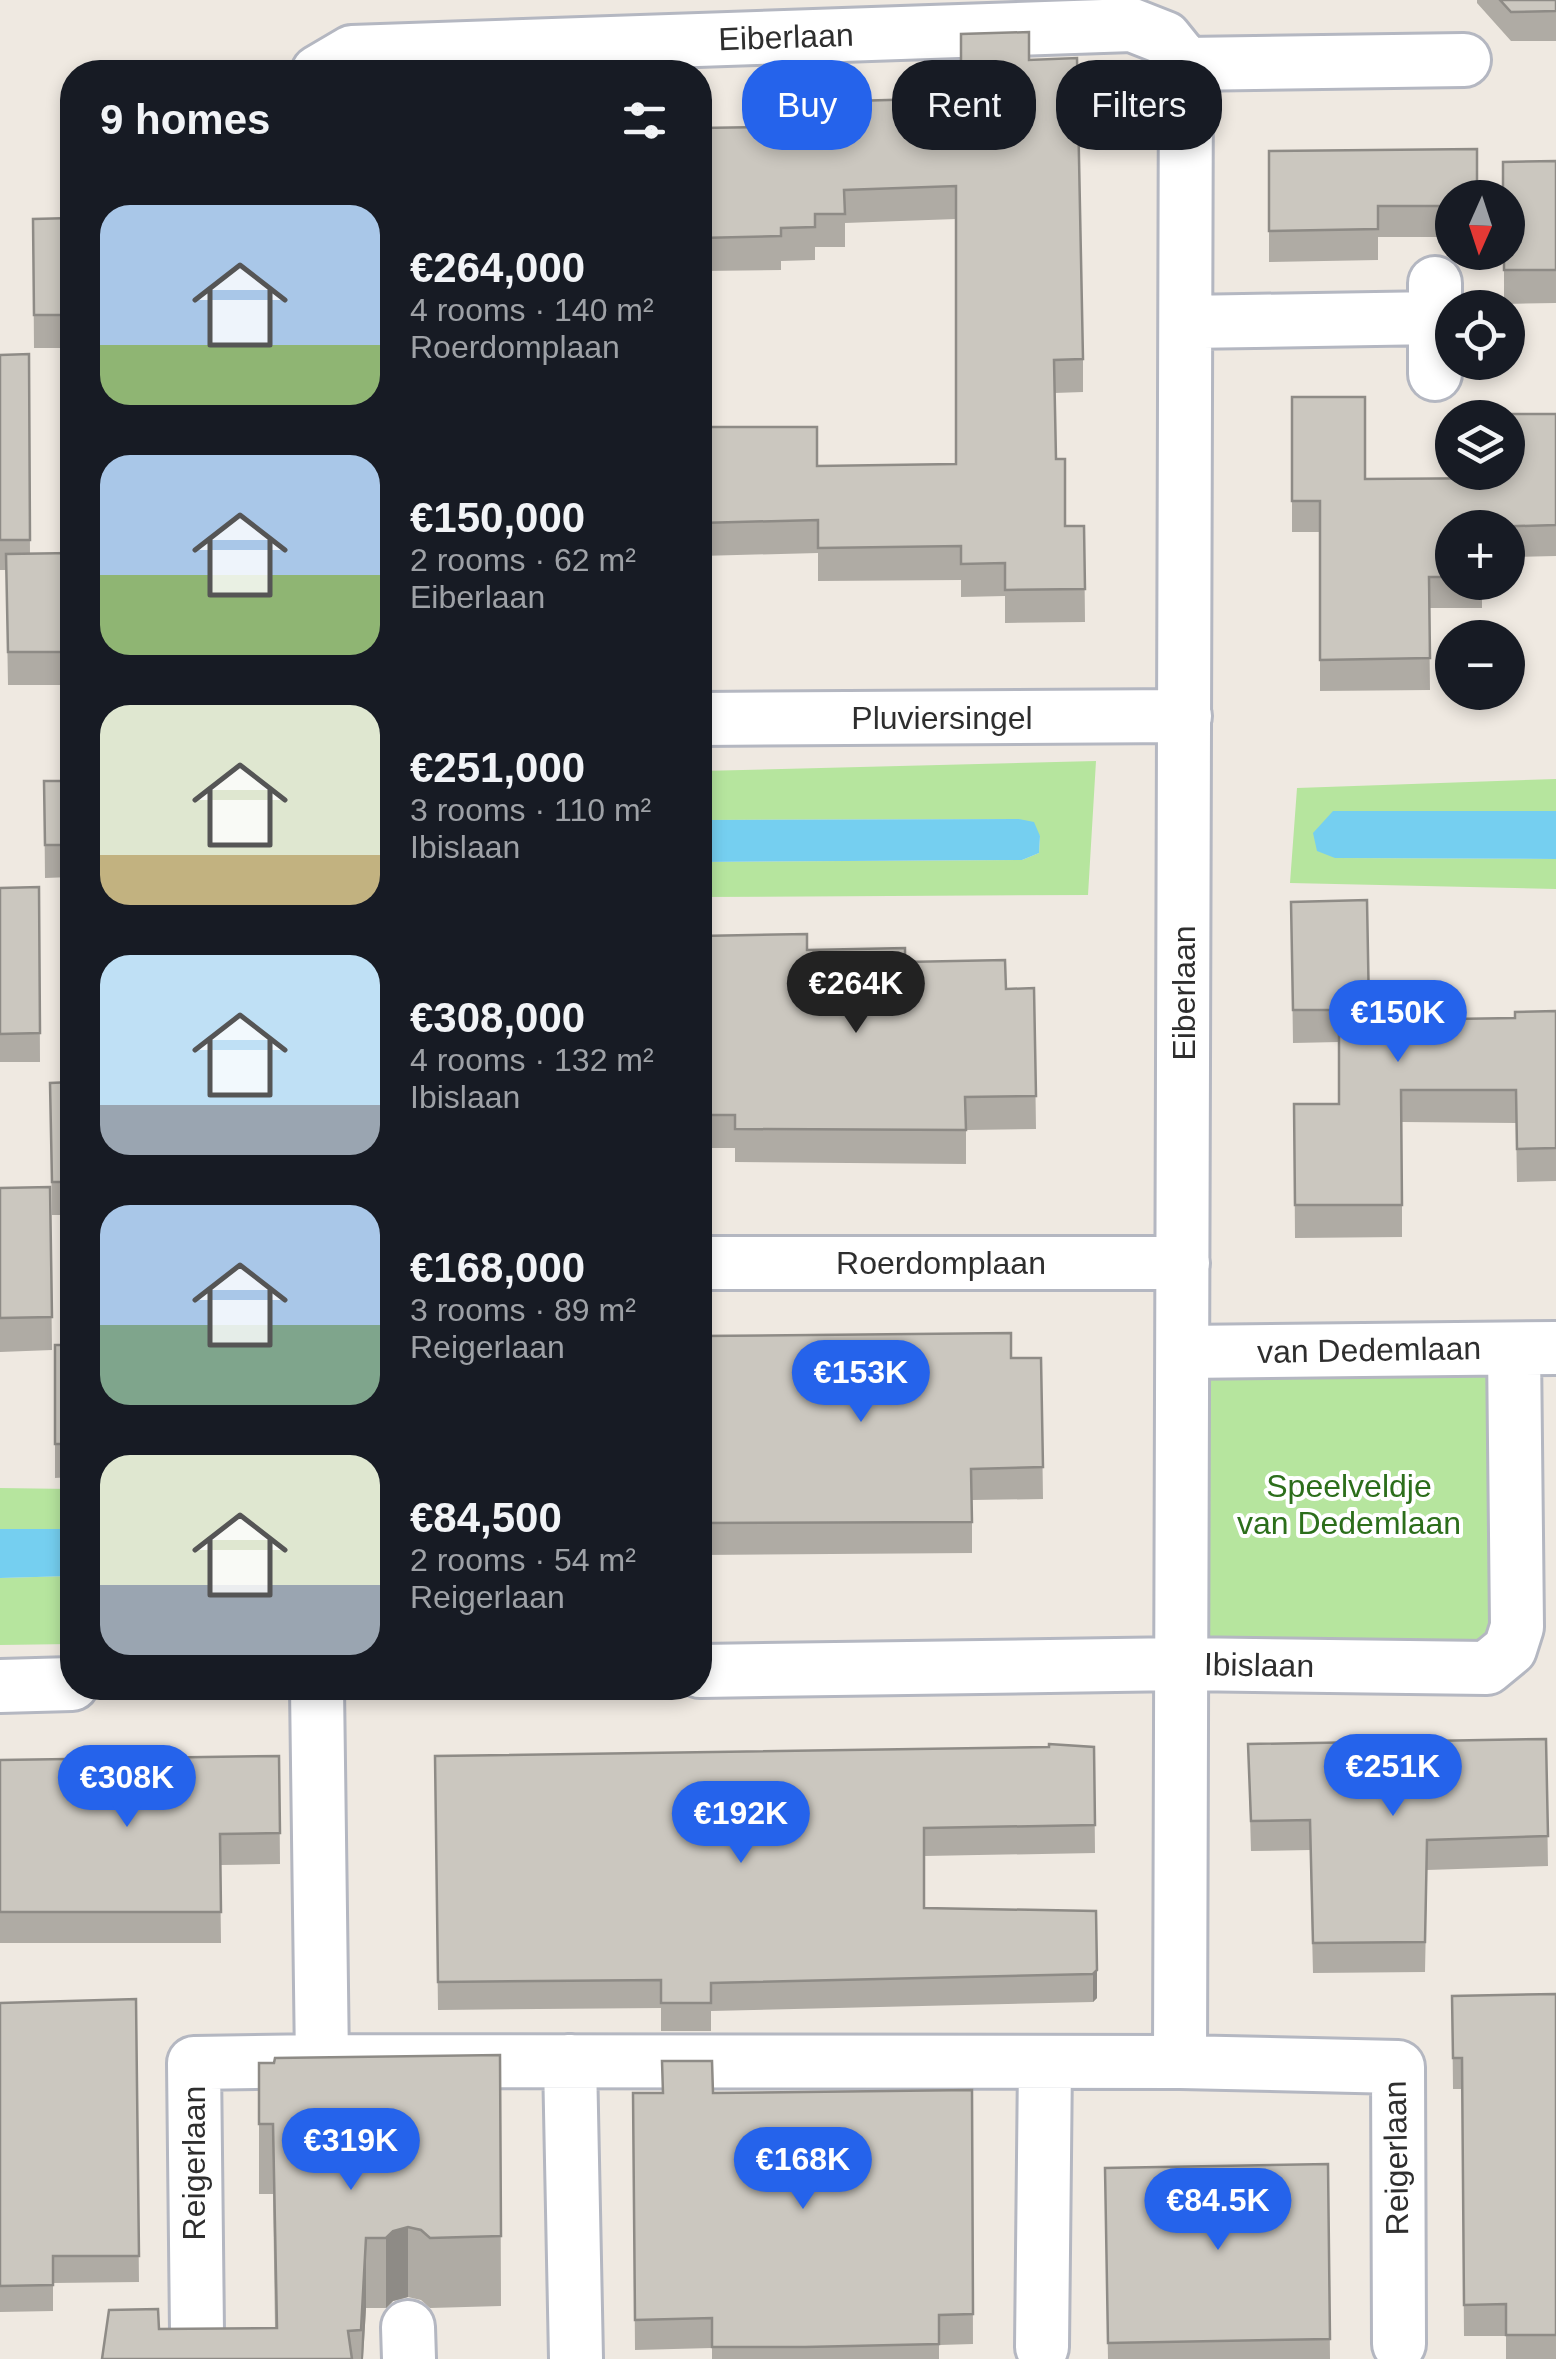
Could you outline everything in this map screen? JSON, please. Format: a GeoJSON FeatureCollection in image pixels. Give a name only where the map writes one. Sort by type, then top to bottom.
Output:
{"type":"FeatureCollection","features":[{"type":"Feature","properties":{"kind":"street","name":"Eiberlaan"},"geometry":{"type":"LineString","coordinates":[[338,60],[352,52],[1132,25],[1165,38],[1183,60]]}},
{"type":"Feature","properties":{"kind":"street"},"geometry":{"type":"LineString","coordinates":[[1222,63],[1464,60]]}},
{"type":"Feature","properties":{"kind":"street","name":"Eiberlaan"},"geometry":{"type":"LineString","coordinates":[[1182,1664],[1186,150]]}},
{"type":"Feature","properties":{"kind":"street"},"geometry":{"type":"LineString","coordinates":[[1186,322],[1435,300]]}},
{"type":"Feature","properties":{"kind":"street","name":"Pluviersingel"},"geometry":{"type":"LineString","coordinates":[[712,719],[1184,716]]}},
{"type":"Feature","properties":{"kind":"street","name":"Roerdomplaan"},"geometry":{"type":"LineString","coordinates":[[712,1263],[1183,1262]]}},
{"type":"Feature","properties":{"kind":"street","name":"van Dedemlaan"},"geometry":{"type":"LineString","coordinates":[[1182,1352],[1535,1349]]}},
{"type":"Feature","properties":{"kind":"street","name":"Ibislaan"},"geometry":{"type":"LineString","coordinates":[[712,1670],[1182,1664],[1487,1668],[1510,1649],[1517,1627],[1535,1349]]}},
{"type":"Feature","properties":{"kind":"street"},"geometry":{"type":"LineString","coordinates":[[1180,2062],[1182,1664]]}},
{"type":"Feature","properties":{"kind":"street"},"geometry":{"type":"LineString","coordinates":[[0,1686],[60,1684]]}},
{"type":"Feature","properties":{"kind":"street"},"geometry":{"type":"LineString","coordinates":[[317,1700],[322,2061]]}},
{"type":"Feature","properties":{"kind":"street"},"geometry":{"type":"LineString","coordinates":[[570,2061],[576,2359]]}},
{"type":"Feature","properties":{"kind":"street","name":"Reigerlaan"},"geometry":{"type":"LineString","coordinates":[[197,2332],[194,2062],[1180,2062],[1398,2067],[1399,2344]]}},
{"type":"Feature","properties":{"kind":"street"},"geometry":{"type":"LineString","coordinates":[[1042,2347],[1046,2062]]}},
{"type":"Feature","properties":{"kind":"green space"},"geometry":{"type":"Polygon","coordinates":[[[1096,761],[1088,895],[712,897],[712,862],[1022,860],[1039,853],[1040,836],[1019,819],[712,820],[712,771],[1096,761]]]}},
{"type":"Feature","properties":{"kind":"green space"},"geometry":{"type":"Polygon","coordinates":[[[1556,779],[1556,811],[1333,811],[1335,858],[1556,859],[1556,889],[1290,883],[1297,788],[1556,779]]]}},
{"type":"Feature","properties":{"kind":"green space","name":"Speelveldje van Dedemlaan"},"geometry":{"type":"Polygon","coordinates":[[[1488,1356],[1502,1623],[1483,1647],[1200,1647],[1190,1359],[1488,1356]]]}},
{"type":"Feature","properties":{"kind":"green space"},"geometry":{"type":"Polygon","coordinates":[[[0,1488],[60,1489],[60,1529],[0,1529],[0,1488]]]}},
{"type":"Feature","properties":{"kind":"green space"},"geometry":{"type":"Polygon","coordinates":[[[60,1576],[60,1644],[0,1645],[0,1578],[60,1576]]]}},
{"type":"Feature","properties":{"kind":"water"},"geometry":{"type":"Polygon","coordinates":[[[1333,811],[1556,811],[1556,859],[1335,858],[1317,851],[1313,833],[1333,811]]]}},
{"type":"Feature","properties":{"kind":"water"},"geometry":{"type":"Polygon","coordinates":[[[1019,819],[1034,822],[1040,836],[1039,853],[1022,860],[712,862],[712,820],[1019,819]]]}},
{"type":"Feature","properties":{"kind":"water"},"geometry":{"type":"Polygon","coordinates":[[[0,1529],[60,1529],[60,1576],[0,1578],[0,1529]]]}},
{"type":"Feature","properties":{"kind":"building"},"geometry":{"type":"Polygon","coordinates":[[[1500,0],[1556,0],[1556,11],[1511,12],[1500,0]]]}},
{"type":"Feature","properties":{"kind":"building"},"geometry":{"type":"Polygon","coordinates":[[[1029,32],[1029,60],[961,60],[961,34],[1029,32]]]}},
{"type":"Feature","properties":{"kind":"building"},"geometry":{"type":"Polygon","coordinates":[[[1077,58],[1056,60],[1056,150],[1079,150],[1083,359],[1054,360],[1056,459],[1065,459],[1065,526],[1084,526],[1085,589],[1005,590],[1005,563],[961,564],[961,546],[818,548],[818,520],[712,523],[712,427],[817,427],[817,466],[956,464],[956,186],[844,190],[845,214],[815,214],[815,227],[781,228],[781,236],[712,238],[712,128],[742,127],[742,150],[872,150],[872,100],[892,100],[892,150],[1036,150],[1036,60],[1029,60],[1077,58]]]}},
{"type":"Feature","properties":{"kind":"building"},"geometry":{"type":"Polygon","coordinates":[[[1477,149],[1477,180],[1435,180],[1435,206],[1378,206],[1378,229],[1269,231],[1269,151],[1477,149]]]}},
{"type":"Feature","properties":{"kind":"building"},"geometry":{"type":"Polygon","coordinates":[[[1556,161],[1556,270],[1525,270],[1525,180],[1503,180],[1503,162],[1556,161]]]}},
{"type":"Feature","properties":{"kind":"building"},"geometry":{"type":"Polygon","coordinates":[[[60,218],[60,315],[34,315],[33,219],[60,218]]]}},
{"type":"Feature","properties":{"kind":"building"},"geometry":{"type":"Polygon","coordinates":[[[29,354],[30,540],[0,540],[0,355],[29,354]]]}},
{"type":"Feature","properties":{"kind":"building"},"geometry":{"type":"Polygon","coordinates":[[[1292,397],[1365,397],[1365,479],[1435,479],[1435,490],[1525,490],[1525,414],[1556,414],[1556,525],[1525,526],[1525,510],[1435,510],[1435,577],[1429,577],[1430,658],[1320,660],[1320,501],[1292,501],[1292,397]]]}},
{"type":"Feature","properties":{"kind":"building"},"geometry":{"type":"Polygon","coordinates":[[[60,553],[60,652],[8,652],[6,554],[60,553]]]}},
{"type":"Feature","properties":{"kind":"building"},"geometry":{"type":"Polygon","coordinates":[[[44,781],[60,781],[60,845],[45,845],[44,781]]]}},
{"type":"Feature","properties":{"kind":"building"},"geometry":{"type":"Polygon","coordinates":[[[39,887],[40,1033],[0,1034],[0,888],[39,887]]]}},
{"type":"Feature","properties":{"kind":"building"},"geometry":{"type":"Polygon","coordinates":[[[1367,900],[1369,1009],[1451,1019],[1515,1018],[1515,1012],[1556,1011],[1556,1148],[1517,1149],[1516,1090],[1401,1090],[1402,1205],[1295,1205],[1294,1104],[1339,1104],[1339,1010],[1293,1010],[1291,902],[1367,900]]]}},
{"type":"Feature","properties":{"kind":"building"},"geometry":{"type":"Polygon","coordinates":[[[807,934],[807,950],[905,948],[905,962],[1005,960],[1006,989],[1034,988],[1036,1096],[965,1097],[966,1130],[735,1129],[735,1115],[712,1115],[712,936],[807,934]]]}},
{"type":"Feature","properties":{"kind":"building"},"geometry":{"type":"Polygon","coordinates":[[[50,1083],[60,1083],[60,1182],[52,1182],[50,1083]]]}},
{"type":"Feature","properties":{"kind":"building"},"geometry":{"type":"Polygon","coordinates":[[[50,1187],[52,1317],[0,1318],[0,1188],[50,1187]]]}},
{"type":"Feature","properties":{"kind":"building"},"geometry":{"type":"Polygon","coordinates":[[[1011,1333],[1011,1358],[1041,1358],[1043,1467],[971,1469],[972,1522],[712,1523],[712,1336],[1011,1333]]]}},
{"type":"Feature","properties":{"kind":"building"},"geometry":{"type":"Polygon","coordinates":[[[55,1345],[60,1345],[60,1444],[55,1444],[55,1345]]]}},
{"type":"Feature","properties":{"kind":"building"},"geometry":{"type":"Polygon","coordinates":[[[1546,1739],[1548,1836],[1427,1840],[1425,1942],[1313,1943],[1310,1820],[1251,1821],[1248,1744],[1546,1739]]]}},
{"type":"Feature","properties":{"kind":"building"},"geometry":{"type":"Polygon","coordinates":[[[1049,1744],[1094,1747],[1095,1825],[924,1828],[924,1908],[1096,1911],[1097,1970],[1093,1974],[711,1983],[711,2003],[661,2003],[661,1980],[438,1982],[435,1756],[1049,1744]]]}},
{"type":"Feature","properties":{"kind":"building"},"geometry":{"type":"Polygon","coordinates":[[[279,1756],[280,1833],[220,1834],[221,1912],[0,1912],[0,1760],[279,1756]]]}},
{"type":"Feature","properties":{"kind":"building"},"geometry":{"type":"Polygon","coordinates":[[[1556,1994],[1556,2335],[1506,2335],[1506,2304],[1464,2305],[1462,2058],[1453,2058],[1452,1996],[1556,1994]]]}},
{"type":"Feature","properties":{"kind":"building"},"geometry":{"type":"Polygon","coordinates":[[[136,1999],[139,2256],[53,2256],[53,2285],[0,2286],[0,2003],[136,1999]]]}},
{"type":"Feature","properties":{"kind":"building"},"geometry":{"type":"Polygon","coordinates":[[[500,2055],[501,2236],[430,2238],[421,2230],[408,2227],[393,2231],[386,2238],[366,2238],[361,2330],[348,2331],[352,2359],[102,2359],[109,2310],[158,2309],[159,2329],[277,2328],[273,2124],[259,2124],[259,2063],[274,2063],[275,2058],[500,2055]]]}},
{"type":"Feature","properties":{"kind":"building"},"geometry":{"type":"Polygon","coordinates":[[[662,2061],[712,2061],[713,2093],[972,2090],[973,2314],[939,2315],[939,2344],[805,2347],[712,2347],[712,2318],[635,2320],[633,2093],[663,2093],[662,2061]]]}},
{"type":"Feature","properties":{"kind":"building"},"geometry":{"type":"Polygon","coordinates":[[[1328,2164],[1330,2339],[1108,2343],[1105,2168],[1328,2164]]]}}]}
